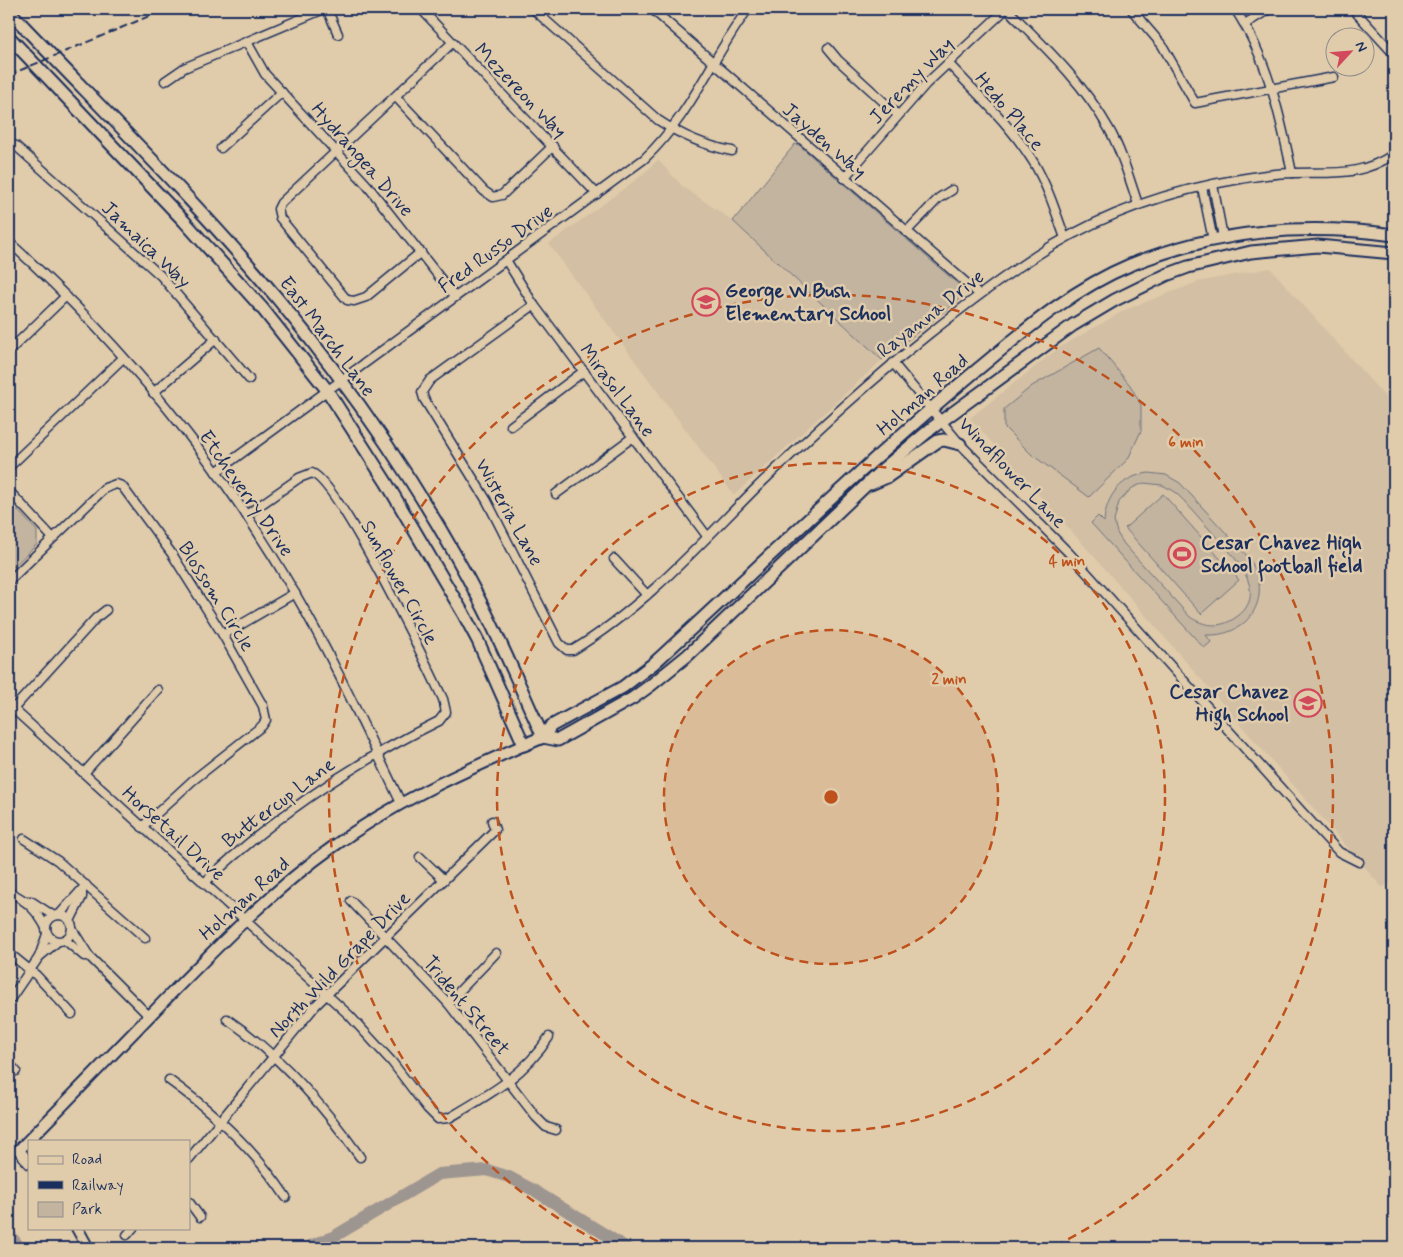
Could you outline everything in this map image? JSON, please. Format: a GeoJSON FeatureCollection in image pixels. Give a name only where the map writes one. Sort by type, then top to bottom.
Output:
{"type":"FeatureCollection","features":[{"type":"Feature","properties":{"kind":"main road","name":"East March Lane"},"geometry":{"type":"LineString","coordinates":[[9,11],[238,253],[278,299],[340,380],[389,451],[451,549],[501,645],[543,737]]}},
{"type":"Feature","properties":{"kind":"main road","name":"East March Lane"},"geometry":{"type":"LineString","coordinates":[[9,37],[223,264],[262,308],[327,390],[386,482],[464,613],[524,745]]}},
{"type":"Feature","properties":{"kind":"main road","name":"Holman Road"},"geometry":{"type":"LineString","coordinates":[[524,745],[543,737],[551,726],[623,687],[654,664],[930,410],[1050,311],[1088,286],[1129,266],[1164,253],[1218,238],[1305,228],[1352,229],[1394,235]]}},
{"type":"Feature","properties":{"kind":"main road","name":"Holman Road"},"geometry":{"type":"LineString","coordinates":[[543,737],[558,740],[651,686],[688,655],[862,488],[940,422],[1073,325],[1115,300],[1166,275],[1208,261],[1273,249],[1318,246],[1394,252]]}},
{"type":"Feature","properties":{"kind":"main road"},"geometry":{"type":"LineString","coordinates":[[862,488],[887,477],[938,441],[944,440],[960,444]]}},
{"type":"Feature","properties":{"kind":"street"},"geometry":{"type":"LineString","coordinates":[[165,81],[184,68],[326,9],[338,34]]}},
{"type":"Feature","properties":{"kind":"street","name":"Mezereon Way"},"geometry":{"type":"LineString","coordinates":[[421,9],[597,194]]}},
{"type":"Feature","properties":{"kind":"street"},"geometry":{"type":"LineString","coordinates":[[533,9],[658,120],[672,130],[705,143],[732,150]]}},
{"type":"Feature","properties":{"kind":"street","name":"Jayden Way"},"geometry":{"type":"LineString","coordinates":[[652,9],[979,294]]}},
{"type":"Feature","properties":{"kind":"street","name":"Fred Russo Drive"},"geometry":{"type":"LineString","coordinates":[[216,472],[644,159],[672,130],[748,9]]}},
{"type":"Feature","properties":{"kind":"street"},"geometry":{"type":"LineString","coordinates":[[1007,9],[1056,58],[1098,111],[1119,150],[1138,204]]}},
{"type":"Feature","properties":{"kind":"street","name":"Jeremy Way"},"geometry":{"type":"LineString","coordinates":[[844,178],[898,115],[948,63],[1007,9]]}},
{"type":"Feature","properties":{"kind":"street"},"geometry":{"type":"LineString","coordinates":[[1132,9],[1165,50],[1194,103],[1328,78]]}},
{"type":"Feature","properties":{"kind":"street"},"geometry":{"type":"LineString","coordinates":[[1235,9],[1245,24],[1273,88],[1292,173]]}},
{"type":"Feature","properties":{"kind":"street"},"geometry":{"type":"LineString","coordinates":[[1245,24],[1268,9]]}},
{"type":"Feature","properties":{"kind":"street"},"geometry":{"type":"LineString","coordinates":[[1353,9],[1394,54]]}},
{"type":"Feature","properties":{"kind":"street","name":"Hydrangea Drive"},"geometry":{"type":"LineString","coordinates":[[247,42],[260,68],[337,152],[421,252],[455,297]]}},
{"type":"Feature","properties":{"kind":"street"},"geometry":{"type":"LineString","coordinates":[[421,252],[366,297],[354,302],[347,300],[280,218],[278,210],[281,203],[396,97],[452,42]]}},
{"type":"Feature","properties":{"kind":"street"},"geometry":{"type":"LineString","coordinates":[[828,48],[838,60],[898,115]]}},
{"type":"Feature","properties":{"kind":"street","name":"Hedo Place"},"geometry":{"type":"LineString","coordinates":[[948,63],[998,116],[1024,148],[1043,182],[1065,238]]}},
{"type":"Feature","properties":{"kind":"street"},"geometry":{"type":"LineString","coordinates":[[221,148],[282,92]]}},
{"type":"Feature","properties":{"kind":"street"},"geometry":{"type":"LineString","coordinates":[[396,97],[484,191],[493,197],[502,195],[553,146]]}},
{"type":"Feature","properties":{"kind":"street","name":"Jamaica Way"},"geometry":{"type":"LineString","coordinates":[[10,143],[137,252],[161,276],[249,379]]}},
{"type":"Feature","properties":{"kind":"street","name":"Rayanna Drive"},"geometry":{"type":"LineString","coordinates":[[566,650],[573,650],[600,632],[647,595],[840,407],[979,294],[1029,259],[1065,238],[1138,204],[1202,187],[1292,173],[1353,172],[1380,162],[1394,154]]}},
{"type":"Feature","properties":{"kind":"street"},"geometry":{"type":"LineString","coordinates":[[1213,185],[1218,238]]}},
{"type":"Feature","properties":{"kind":"street"},"geometry":{"type":"LineString","coordinates":[[1202,187],[1218,238]]}},
{"type":"Feature","properties":{"kind":"street"},"geometry":{"type":"LineString","coordinates":[[906,232],[939,198],[952,190]]}},
{"type":"Feature","properties":{"kind":"street","name":"Etcheverry Drive"},"geometry":{"type":"LineString","coordinates":[[9,242],[66,296],[123,358],[216,472],[246,515],[295,593],[339,674],[401,803]]}},
{"type":"Feature","properties":{"kind":"street","name":"Mirasol Lane"},"geometry":{"type":"LineString","coordinates":[[506,260],[534,305],[707,536]]}},
{"type":"Feature","properties":{"kind":"street"},"geometry":{"type":"LineString","coordinates":[[10,349],[66,296]]}},
{"type":"Feature","properties":{"kind":"street","name":"Wisteria Lane"},"geometry":{"type":"LineString","coordinates":[[534,305],[430,380],[422,392],[424,399],[488,502],[559,644],[566,650]]}},
{"type":"Feature","properties":{"kind":"street"},"geometry":{"type":"LineString","coordinates":[[153,393],[216,339]]}},
{"type":"Feature","properties":{"kind":"street"},"geometry":{"type":"LineString","coordinates":[[9,467],[123,358]]}},
{"type":"Feature","properties":{"kind":"street","name":"Windflower Lane"},"geometry":{"type":"LineString","coordinates":[[893,363],[960,444],[1069,552],[1340,852],[1359,862]]}},
{"type":"Feature","properties":{"kind":"street"},"geometry":{"type":"LineString","coordinates":[[511,426],[584,371]]}},
{"type":"Feature","properties":{"kind":"street"},"geometry":{"type":"LineString","coordinates":[[556,494],[633,437]]}},
{"type":"Feature","properties":{"kind":"street","name":"Sunflower Circle"},"geometry":{"type":"LineString","coordinates":[[246,515],[299,478],[312,473],[318,476],[347,519],[401,612],[443,699],[446,712],[438,721],[377,753]]}},
{"type":"Feature","properties":{"kind":"street","name":"Blossom Circle"},"geometry":{"type":"LineString","coordinates":[[9,581],[105,488],[116,484],[122,486],[172,554],[224,635],[254,690],[266,720],[258,731],[192,781],[142,827]]}},
{"type":"Feature","properties":{"kind":"street"},"geometry":{"type":"LineString","coordinates":[[9,491],[53,538]]}},
{"type":"Feature","properties":{"kind":"street"},"geometry":{"type":"LineString","coordinates":[[614,559],[647,595]]}},
{"type":"Feature","properties":{"kind":"street"},"geometry":{"type":"LineString","coordinates":[[224,635],[295,593]]}},
{"type":"Feature","properties":{"kind":"street"},"geometry":{"type":"LineString","coordinates":[[11,707],[96,618],[106,610]]}},
{"type":"Feature","properties":{"kind":"street"},"geometry":{"type":"LineString","coordinates":[[84,773],[158,690]]}},
{"type":"Feature","properties":{"kind":"street","name":"Horsetail Drive"},"geometry":{"type":"LineString","coordinates":[[11,707],[327,994],[371,1038],[438,1119],[449,1118],[509,1082]]}},
{"type":"Feature","properties":{"kind":"street","name":"Holman Road"},"geometry":{"type":"LineString","coordinates":[[29,1140],[244,919],[314,861],[401,803],[524,745]]}},
{"type":"Feature","properties":{"kind":"street","name":"Buttercup Lane"},"geometry":{"type":"LineString","coordinates":[[204,882],[275,820],[377,753]]}},
{"type":"Feature","properties":{"kind":"street","name":"North Wild Grape Drive"},"geometry":{"type":"LineString","coordinates":[[190,1158],[273,1056],[327,994],[496,830],[492,821]]}},
{"type":"Feature","properties":{"kind":"street"},"geometry":{"type":"LineString","coordinates":[[24,839],[39,847],[84,888],[145,938]]}},
{"type":"Feature","properties":{"kind":"street"},"geometry":{"type":"LineString","coordinates":[[420,857],[444,880]]}},
{"type":"Feature","properties":{"kind":"street"},"geometry":{"type":"LineString","coordinates":[[9,1001],[32,970],[39,957],[48,921],[57,915],[84,888]]}},
{"type":"Feature","properties":{"kind":"street"},"geometry":{"type":"LineString","coordinates":[[66,940],[84,888]]}},
{"type":"Feature","properties":{"kind":"street"},"geometry":{"type":"LineString","coordinates":[[9,892],[24,901],[38,913],[46,931],[56,942]]}},
{"type":"Feature","properties":{"kind":"street"},"geometry":{"type":"LineString","coordinates":[[24,901],[30,901],[57,915],[71,925],[88,956],[149,1016]]}},
{"type":"Feature","properties":{"kind":"street","name":"Trident Street"},"geometry":{"type":"LineString","coordinates":[[351,901],[448,1003],[536,1117],[546,1127],[556,1130]]}},
{"type":"Feature","properties":{"kind":"street"},"geometry":{"type":"LineString","coordinates":[[39,957],[56,942],[66,940]]}},
{"type":"Feature","properties":{"kind":"street"},"geometry":{"type":"LineString","coordinates":[[66,940],[84,956],[88,956]]}},
{"type":"Feature","properties":{"kind":"street"},"geometry":{"type":"LineString","coordinates":[[9,953],[32,970],[72,1014]]}},
{"type":"Feature","properties":{"kind":"street"},"geometry":{"type":"LineString","coordinates":[[448,1003],[496,953]]}},
{"type":"Feature","properties":{"kind":"street"},"geometry":{"type":"LineString","coordinates":[[227,1018],[273,1056],[327,1114],[360,1157]]}},
{"type":"Feature","properties":{"kind":"street"},"geometry":{"type":"LineString","coordinates":[[509,1082],[534,1059],[549,1037]]}},
{"type":"Feature","properties":{"kind":"street"},"geometry":{"type":"LineString","coordinates":[[9,1063],[16,1071]]}},
{"type":"Feature","properties":{"kind":"street"},"geometry":{"type":"LineString","coordinates":[[169,1080],[220,1120],[262,1164],[286,1197]]}},
{"type":"Feature","properties":{"kind":"street","name":"Holman Road"},"geometry":{"type":"LineString","coordinates":[[28,1141],[19,1150],[28,1162]]}},
{"type":"Feature","properties":{"kind":"street"},"geometry":{"type":"LineString","coordinates":[[190,1203],[200,1217]]}},
{"type":"Feature","properties":{"kind":"street"},"geometry":{"type":"LineString","coordinates":[[78,1230],[88,1248]]}},
{"type":"Feature","properties":{"kind":"street"},"geometry":{"type":"LineString","coordinates":[[128,1235],[132,1230]]}},
{"type":"Feature","properties":{"kind":"shaded area","name":"George W Bush Elementary School"},"geometry":{"type":"Polygon","coordinates":[[[658,160],[683,187],[733,221],[882,360],[734,495],[549,244],[641,176],[658,160]]]}},
{"type":"Feature","properties":{"kind":"shaded area","name":"Cesar Chavez High School"},"geometry":{"type":"Polygon","coordinates":[[[1270,268],[1394,407],[1394,881],[1382,887],[1100,563],[970,418],[1059,348],[1125,310],[1198,282],[1270,268]]]}},
{"type":"Feature","properties":{"kind":"green space"},"geometry":{"type":"Polygon","coordinates":[[[795,144],[799,145],[959,285],[959,300],[882,360],[733,221],[795,144]]]}},
{"type":"Feature","properties":{"kind":"green space"},"geometry":{"type":"Polygon","coordinates":[[[1099,348],[1130,385],[1141,405],[1141,431],[1128,459],[1089,497],[1031,454],[1004,427],[1004,409],[1032,386],[1099,348]]]}},
{"type":"Feature","properties":{"kind":"green space"},"geometry":{"type":"Polygon","coordinates":[[[1149,473],[1166,475],[1180,483],[1248,557],[1256,571],[1259,585],[1254,611],[1246,621],[1235,629],[1222,634],[1206,635],[1211,642],[1204,648],[1091,523],[1098,516],[1104,522],[1108,503],[1117,488],[1139,475],[1149,473]],[[1144,483],[1132,488],[1119,502],[1114,521],[1117,533],[1124,544],[1190,617],[1210,625],[1230,621],[1243,611],[1250,599],[1250,587],[1246,575],[1229,550],[1183,500],[1174,491],[1162,485],[1144,483]]]}},
{"type":"Feature","properties":{"kind":"green space","name":"Cesar Chavez High School football field"},"geometry":{"type":"Polygon","coordinates":[[[1163,494],[1239,580],[1201,614],[1125,528],[1163,494]]]}},
{"type":"Feature","properties":{"kind":"green space"},"geometry":{"type":"Polygon","coordinates":[[[9,501],[37,531],[37,544],[9,571],[9,501]]]}},
{"type":"Feature","properties":{"kind":"waterway"},"geometry":{"type":"LineString","coordinates":[[305,1248],[335,1236],[439,1174],[487,1170],[509,1177],[535,1191],[627,1248]]}},
{"type":"Feature","properties":{"kind":"waterway"},"geometry":{"type":"LineString","coordinates":[[9,1234],[20,1248]]}},
{"type":"Feature","properties":{"kind":"railway"},"geometry":{"type":"LineString","coordinates":[[9,75],[166,9]]}},
{"type":"Feature","properties":{"kind":"place","name":"George W Bush Elementary School"},"geometry":{"type":"Point","coordinates":[706,302]}},
{"type":"Feature","properties":{"kind":"place","name":"Cesar Chavez High School football field"},"geometry":{"type":"Point","coordinates":[1182,554]}},
{"type":"Feature","properties":{"kind":"place","name":"Cesar Chavez High School"},"geometry":{"type":"Point","coordinates":[1308,703]}}]}
